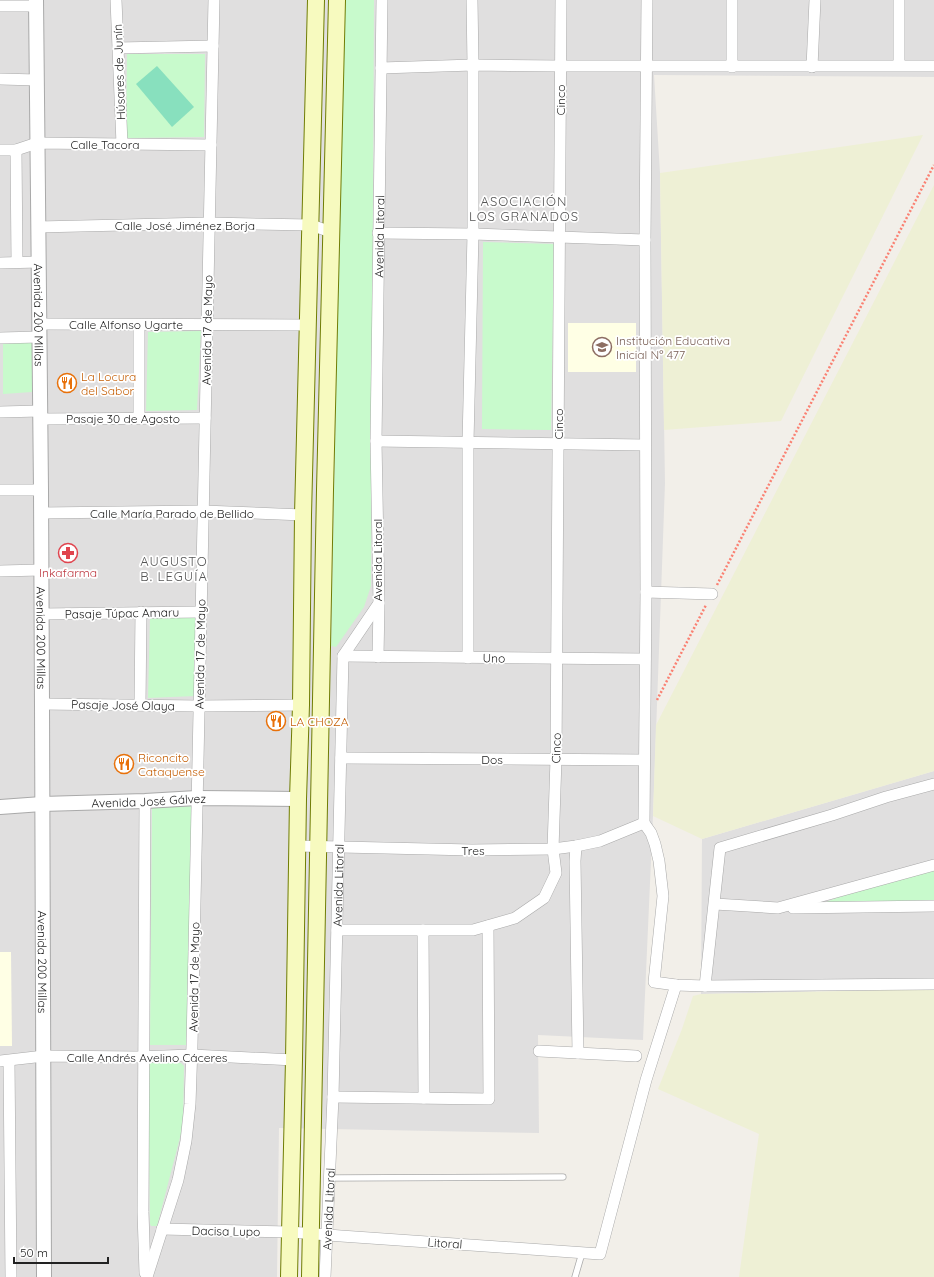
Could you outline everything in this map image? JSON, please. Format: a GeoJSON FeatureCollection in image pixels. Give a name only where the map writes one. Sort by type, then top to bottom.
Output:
{"type":"FeatureCollection","features":[{"type":"Feature","properties":{"kind":"main road"},"geometry":{"type":"LineString","coordinates":[[289,1277],[301,706],[303,515],[316,0]]}},
{"type":"Feature","properties":{"kind":"main road","name":"Avenida Litoral"},"geometry":{"type":"LineString","coordinates":[[310,1277],[318,1234],[319,846],[337,0]]}},
{"type":"Feature","properties":{"kind":"street","name":"Húsares de Junín"},"geometry":{"type":"LineString","coordinates":[[116,0],[122,144]]}},
{"type":"Feature","properties":{"kind":"street","name":"Avenida 17 de Mayo"},"geometry":{"type":"LineString","coordinates":[[146,1277],[178,1180],[186,1141],[190,1104],[214,0]]}},
{"type":"Feature","properties":{"kind":"street","name":"Avenida Litoral"},"geometry":{"type":"LineString","coordinates":[[325,1277],[318,1234],[329,1178],[333,1097],[343,656],[379,603],[376,441],[382,0]]}},
{"type":"Feature","properties":{"kind":"street"},"geometry":{"type":"LineString","coordinates":[[468,658],[468,442],[473,234],[474,65],[472,0]]}},
{"type":"Feature","properties":{"kind":"street","name":"Cinco"},"geometry":{"type":"LineString","coordinates":[[337,930],[473,930],[516,918],[544,898],[556,873],[553,849],[557,659],[561,0]]}},
{"type":"Feature","properties":{"kind":"street"},"geometry":{"type":"LineString","coordinates":[[647,0],[644,823],[651,833],[655,844],[659,861],[663,896],[654,982],[676,985],[705,986],[934,984]]}},
{"type":"Feature","properties":{"kind":"street"},"geometry":{"type":"LineString","coordinates":[[732,0],[732,66]]}},
{"type":"Feature","properties":{"kind":"street"},"geometry":{"type":"LineString","coordinates":[[812,66],[815,0]]}},
{"type":"Feature","properties":{"kind":"street"},"geometry":{"type":"LineString","coordinates":[[899,0],[900,65]]}},
{"type":"Feature","properties":{"kind":"street"},"geometry":{"type":"LineString","coordinates":[[0,6],[17,3],[36,3]]}},
{"type":"Feature","properties":{"kind":"street","name":"Avenida 200 Millas"},"geometry":{"type":"LineString","coordinates":[[36,3],[42,614],[44,1277]]}},
{"type":"Feature","properties":{"kind":"street"},"geometry":{"type":"LineString","coordinates":[[118,48],[213,46]]}},
{"type":"Feature","properties":{"kind":"street"},"geometry":{"type":"LineString","coordinates":[[381,68],[474,65],[934,66]]}},
{"type":"Feature","properties":{"kind":"street"},"geometry":{"type":"LineString","coordinates":[[0,79],[37,80]]}},
{"type":"Feature","properties":{"kind":"street","name":"Calle Tacora"},"geometry":{"type":"LineString","coordinates":[[0,150],[16,150],[37,144],[211,145]]}},
{"type":"Feature","properties":{"kind":"street"},"geometry":{"type":"LineString","coordinates":[[16,150],[17,262]]}},
{"type":"Feature","properties":{"kind":"street","name":"Calle José Jiménez Borja"},"geometry":{"type":"LineString","coordinates":[[38,227],[209,223],[311,225],[331,232]]}},
{"type":"Feature","properties":{"kind":"street"},"geometry":{"type":"LineString","coordinates":[[378,233],[473,234],[645,240]]}},
{"type":"Feature","properties":{"kind":"street"},"geometry":{"type":"LineString","coordinates":[[0,262],[39,262]]}},
{"type":"Feature","properties":{"kind":"street"},"geometry":{"type":"LineString","coordinates":[[139,325],[139,418]]}},
{"type":"Feature","properties":{"kind":"street","name":"Calle Alfonso Ugarte"},"geometry":{"type":"LineString","coordinates":[[0,338],[39,331],[139,325],[308,325]]}},
{"type":"Feature","properties":{"kind":"street","name":"Pasaje 30 de Agosto"},"geometry":{"type":"LineString","coordinates":[[0,412],[40,415],[139,418],[205,418]]}},
{"type":"Feature","properties":{"kind":"street"},"geometry":{"type":"LineString","coordinates":[[376,441],[645,445]]}},
{"type":"Feature","properties":{"kind":"street"},"geometry":{"type":"LineString","coordinates":[[0,490],[41,490]]}},
{"type":"Feature","properties":{"kind":"street","name":"Calle María Parado de Bellido"},"geometry":{"type":"LineString","coordinates":[[41,513],[204,511],[303,515]]}},
{"type":"Feature","properties":{"kind":"street"},"geometry":{"type":"LineString","coordinates":[[0,571],[41,570]]}},
{"type":"Feature","properties":{"kind":"street"},"geometry":{"type":"LineString","coordinates":[[646,592],[712,594]]}},
{"type":"Feature","properties":{"kind":"street"},"geometry":{"type":"LineString","coordinates":[[378,657],[379,603]]}},
{"type":"Feature","properties":{"kind":"street"},"geometry":{"type":"LineString","coordinates":[[140,705],[141,612]]}},
{"type":"Feature","properties":{"kind":"street","name":"Pasaje Túpac Amaru"},"geometry":{"type":"LineString","coordinates":[[42,614],[201,612]]}},
{"type":"Feature","properties":{"kind":"street","name":"Uno"},"geometry":{"type":"LineString","coordinates":[[343,656],[645,660]]}},
{"type":"Feature","properties":{"kind":"street","name":"Pasaje José Olaya"},"geometry":{"type":"LineString","coordinates":[[42,704],[301,706]]}},
{"type":"Feature","properties":{"kind":"street","name":"Dos"},"geometry":{"type":"LineString","coordinates":[[340,758],[644,760]]}},
{"type":"Feature","properties":{"kind":"street"},"geometry":{"type":"LineString","coordinates":[[705,986],[720,848],[832,815],[886,797],[934,784]]}},
{"type":"Feature","properties":{"kind":"street","name":"Avenida José Gálvez"},"geometry":{"type":"LineString","coordinates":[[0,807],[42,804],[145,802],[197,798],[298,799]]}},
{"type":"Feature","properties":{"kind":"street","name":"Avenida 17 de Mayo"},"geometry":{"type":"LineString","coordinates":[[145,802],[143,1212],[146,1277]]}},
{"type":"Feature","properties":{"kind":"street","name":"Tres"},"geometry":{"type":"LineString","coordinates":[[297,846],[472,850],[553,849],[600,841],[644,823]]}},
{"type":"Feature","properties":{"kind":"street"},"geometry":{"type":"LineString","coordinates":[[576,846],[574,861],[578,1053]]}},
{"type":"Feature","properties":{"kind":"street"},"geometry":{"type":"LineString","coordinates":[[778,908],[934,865]]}},
{"type":"Feature","properties":{"kind":"street"},"geometry":{"type":"LineString","coordinates":[[715,904],[778,908],[934,906]]}},
{"type":"Feature","properties":{"kind":"street"},"geometry":{"type":"LineString","coordinates":[[333,1097],[489,1099],[488,926]]}},
{"type":"Feature","properties":{"kind":"street"},"geometry":{"type":"LineString","coordinates":[[423,930],[424,1098]]}},
{"type":"Feature","properties":{"kind":"street","name":"Litoral"},"geometry":{"type":"LineString","coordinates":[[290,1232],[600,1254],[646,1080],[676,985]]}},
{"type":"Feature","properties":{"kind":"street"},"geometry":{"type":"LineString","coordinates":[[539,1051],[636,1056]]}},
{"type":"Feature","properties":{"kind":"street","name":"Calle Andrés Avelino Cáceres"},"geometry":{"type":"LineString","coordinates":[[5,1061],[44,1056],[192,1055],[294,1060]]}},
{"type":"Feature","properties":{"kind":"street"},"geometry":{"type":"LineString","coordinates":[[5,1061],[11,1277]]}},
{"type":"Feature","properties":{"kind":"street","name":"Dacisa Lupo"},"geometry":{"type":"LineString","coordinates":[[162,1229],[290,1232]]}},
{"type":"Feature","properties":{"kind":"lane"},"geometry":{"type":"LineString","coordinates":[[329,1178],[563,1177]]}},
{"type":"Feature","properties":{"kind":"lane"},"geometry":{"type":"LineString","coordinates":[[575,1277],[582,1253]]}},
{"type":"Feature","properties":{"kind":"path"},"geometry":{"type":"LineString","coordinates":[[655,703],[934,164]]}},
{"type":"Feature","properties":{"kind":"shaded area"},"geometry":{"type":"Polygon","coordinates":[[[0,0],[934,0],[934,77],[654,75],[660,173],[665,483],[643,1040],[538,1035],[539,1133],[279,1128],[277,1277],[0,1277],[0,0]]]}},
{"type":"Feature","properties":{"kind":"shaded area"},"geometry":{"type":"Polygon","coordinates":[[[923,135],[781,421],[664,430],[660,173],[923,135]]]}},
{"type":"Feature","properties":{"kind":"shaded area"},"geometry":{"type":"Polygon","coordinates":[[[934,185],[934,771],[702,839],[653,816],[656,725],[934,185]]]}},
{"type":"Feature","properties":{"kind":"shaded area","name":"Institución Educativa Inicial Nº 477"},"geometry":{"type":"Polygon","coordinates":[[[568,323],[636,323],[636,372],[568,372],[568,323]]]}},
{"type":"Feature","properties":{"kind":"shaded area"},"geometry":{"type":"Polygon","coordinates":[[[934,771],[934,989],[701,994],[702,839],[934,771]]]}},
{"type":"Feature","properties":{"kind":"shaded area"},"geometry":{"type":"Polygon","coordinates":[[[0,952],[11,952],[12,1046],[0,1046],[0,952]]]}},
{"type":"Feature","properties":{"kind":"shaded area"},"geometry":{"type":"Polygon","coordinates":[[[934,989],[934,1277],[739,1277],[759,1134],[658,1089],[682,1029],[693,996],[701,994],[934,989]]]}},
{"type":"Feature","properties":{"kind":"green space"},"geometry":{"type":"Polygon","coordinates":[[[344,0],[374,0],[371,586],[364,607],[336,647],[331,646],[344,0]]]}},
{"type":"Feature","properties":{"kind":"green space"},"geometry":{"type":"Polygon","coordinates":[[[127,54],[205,54],[204,137],[126,138],[127,54]]]}},
{"type":"Feature","properties":{"kind":"green space"},"geometry":{"type":"Polygon","coordinates":[[[157,66],[194,107],[172,127],[136,84],[157,66]]]}},
{"type":"Feature","properties":{"kind":"green space"},"geometry":{"type":"Polygon","coordinates":[[[483,242],[554,244],[551,430],[482,429],[483,242]]]}},
{"type":"Feature","properties":{"kind":"green space"},"geometry":{"type":"Polygon","coordinates":[[[201,331],[197,410],[146,411],[148,332],[201,331]]]}},
{"type":"Feature","properties":{"kind":"green space"},"geometry":{"type":"Polygon","coordinates":[[[32,340],[32,392],[3,394],[3,341],[32,340]]]}},
{"type":"Feature","properties":{"kind":"green space"},"geometry":{"type":"Polygon","coordinates":[[[196,617],[195,696],[148,698],[150,618],[196,617]]]}},
{"type":"Feature","properties":{"kind":"green space"},"geometry":{"type":"Polygon","coordinates":[[[193,806],[188,1045],[150,1045],[152,808],[193,806]]]}},
{"type":"Feature","properties":{"kind":"green space"},"geometry":{"type":"Polygon","coordinates":[[[934,869],[934,901],[824,903],[856,890],[934,869]]]}},
{"type":"Feature","properties":{"kind":"green space"},"geometry":{"type":"Polygon","coordinates":[[[148,1063],[181,1063],[184,1066],[183,1126],[157,1226],[151,1226],[150,1224],[148,1063]]]}},
{"type":"Feature","properties":{"kind":"place","name":"Institución Educativa Inicial Nº 477"},"geometry":{"type":"Point","coordinates":[602,347]}},
{"type":"Feature","properties":{"kind":"place","name":"La Locura del Sabor"},"geometry":{"type":"Point","coordinates":[67,383]}},
{"type":"Feature","properties":{"kind":"place","name":"Inkafarma"},"geometry":{"type":"Point","coordinates":[68,553]}},
{"type":"Feature","properties":{"kind":"place","name":"LA CHOZA"},"geometry":{"type":"Point","coordinates":[276,721]}},
{"type":"Feature","properties":{"kind":"place","name":"Riconcito Cataquense"},"geometry":{"type":"Point","coordinates":[124,764]}},
{"type":"Feature","properties":{"kind":"district","name":"ASOCIACIÓN LOS GRANADOS"},"geometry":{"type":"Point","coordinates":[524,208]}},
{"type":"Feature","properties":{"kind":"district","name":"AUGUSTO B. LEGUÍA"},"geometry":{"type":"Point","coordinates":[174,568]}}]}
